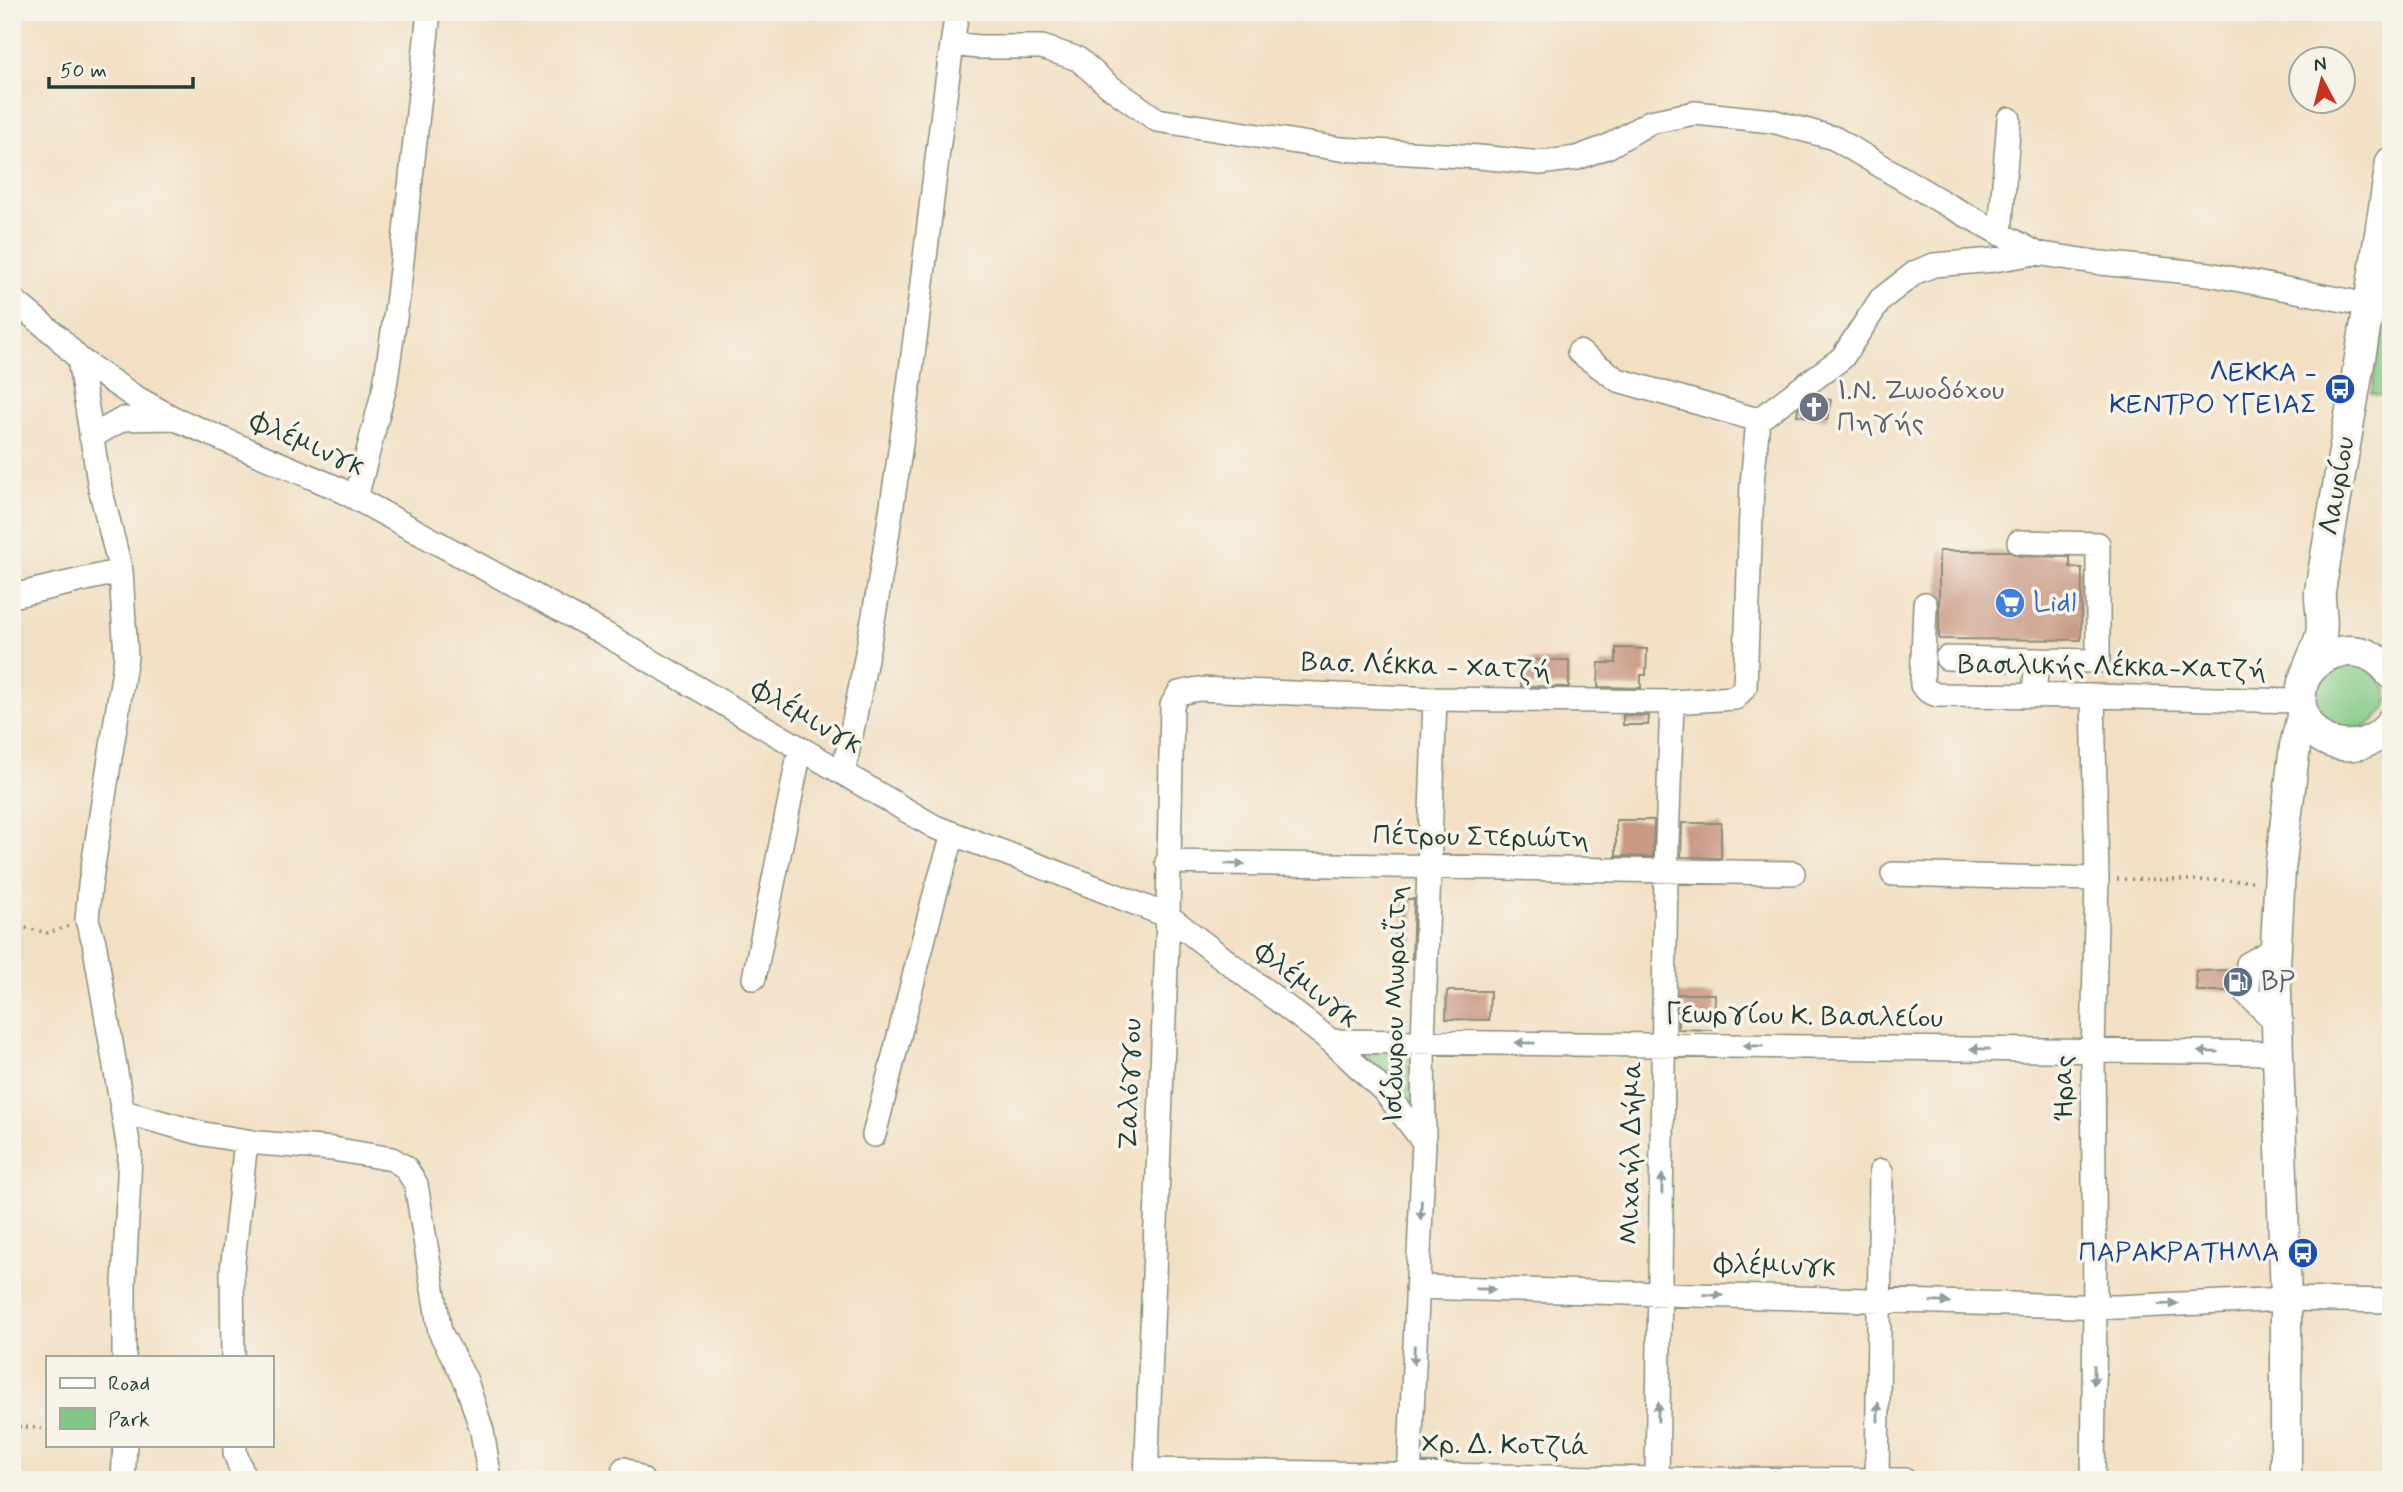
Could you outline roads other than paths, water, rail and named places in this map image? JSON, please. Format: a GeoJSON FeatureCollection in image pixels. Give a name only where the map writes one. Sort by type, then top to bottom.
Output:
{"type":"FeatureCollection","features":[{"type":"Feature","properties":{"kind":"main road","name":"Λαυρίου"},"geometry":{"type":"LineString","coordinates":[[2286,1480],[2286,1299],[2276,1053],[2276,948],[2280,881],[2302,699],[2323,624],[2319,601],[2391,162]]}},
{"type":"Feature","properties":{"kind":"main road"},"geometry":{"type":"LineString","coordinates":[[2324,572],[2334,621],[2342,635],[2379,663]]}},
{"type":"Feature","properties":{"kind":"main road"},"geometry":{"type":"LineString","coordinates":[[2351,746],[2340,746],[2321,737],[2307,721],[2302,699],[2310,670],[2327,655],[2341,651],[2379,663]]}},
{"type":"Feature","properties":{"kind":"main road"},"geometry":{"type":"LineString","coordinates":[[2291,783],[2297,769],[2311,754],[2331,747],[2368,743],[2390,724]]}},
{"type":"Feature","properties":{"kind":"street"},"geometry":{"type":"LineString","coordinates":[[356,498],[385,386],[398,297],[429,12]]}},
{"type":"Feature","properties":{"kind":"street"},"geometry":{"type":"LineString","coordinates":[[843,773],[868,658],[915,341],[957,12]]}},
{"type":"Feature","properties":{"kind":"street"},"geometry":{"type":"LineString","coordinates":[[952,44],[978,47],[1042,47],[1078,59],[1109,86],[1157,120],[1340,149],[1540,163],[1577,158],[1609,146],[1650,122],[1696,113],[1772,121],[1833,138],[2036,253]]}},
{"type":"Feature","properties":{"kind":"street"},"geometry":{"type":"LineString","coordinates":[[2000,234],[2009,119]]}},
{"type":"Feature","properties":{"kind":"street"},"geometry":{"type":"LineString","coordinates":[[1579,352],[1619,380],[1758,420],[1842,358],[1881,299],[1916,272],[1934,265],[2036,253],[2209,274],[2369,305]]}},
{"type":"Feature","properties":{"kind":"street","name":"Φλέμινγκ"},"geometry":{"type":"LineString","coordinates":[[12,299],[58,337],[79,359],[135,397],[173,418],[356,498],[605,634],[923,821],[953,835],[1168,916],[1331,1041],[1385,1092],[1424,1142]]}},
{"type":"Feature","properties":{"kind":"street"},"geometry":{"type":"LineString","coordinates":[[79,359],[100,488],[121,571],[127,657],[90,885],[87,920],[94,942],[130,1155],[124,1283],[124,1356]]}},
{"type":"Feature","properties":{"kind":"street"},"geometry":{"type":"LineString","coordinates":[[91,437],[122,419],[173,418]]}},
{"type":"Feature","properties":{"kind":"street","name":"Βασ. Λέκκα - Χατζή"},"geometry":{"type":"LineString","coordinates":[[1179,693],[1198,689],[1435,699],[1672,702],[1735,698],[1745,687],[1752,484],[1758,420]]}},
{"type":"Feature","properties":{"kind":"street"},"geometry":{"type":"LineString","coordinates":[[1947,658],[2098,660],[2098,544],[2019,542]]}},
{"type":"Feature","properties":{"kind":"street"},"geometry":{"type":"LineString","coordinates":[[12,596],[121,571]]}},
{"type":"Feature","properties":{"kind":"street","name":"Βασιλικής Λέκκα-Χατζή"},"geometry":{"type":"LineString","coordinates":[[1924,604],[1922,685],[1937,695],[2302,699]]}},
{"type":"Feature","properties":{"kind":"street"},"geometry":{"type":"LineString","coordinates":[[2034,695],[2037,660]]}},
{"type":"Feature","properties":{"kind":"street","name":"Ζαλόγγου"},"geometry":{"type":"LineString","coordinates":[[1146,1475],[1168,916],[1171,705],[1179,693]]}},
{"type":"Feature","properties":{"kind":"street","name":"Ήρας"},"geometry":{"type":"LineString","coordinates":[[2092,1480],[2095,1306],[2093,1051],[2097,879],[2093,696]]}},
{"type":"Feature","properties":{"kind":"street","name":"Ισίδωρου Μωραΐτη"},"geometry":{"type":"LineString","coordinates":[[1424,1142],[1423,1042],[1435,699]]}},
{"type":"Feature","properties":{"kind":"street","name":"Μιχαήλ Δήμα"},"geometry":{"type":"LineString","coordinates":[[1657,1479],[1666,871],[1672,702]]}},
{"type":"Feature","properties":{"kind":"street"},"geometry":{"type":"LineString","coordinates":[[754,978],[800,750]]}},
{"type":"Feature","properties":{"kind":"street"},"geometry":{"type":"LineString","coordinates":[[874,1135],[934,898],[953,835]]}},
{"type":"Feature","properties":{"kind":"street","name":"Πέτρου Στεριώτη"},"geometry":{"type":"LineString","coordinates":[[1167,862],[1793,873]]}},
{"type":"Feature","properties":{"kind":"street"},"geometry":{"type":"LineString","coordinates":[[1894,874],[2097,879]]}},
{"type":"Feature","properties":{"kind":"street","name":"Γεωργίου Κ. Βασιλείου"},"geometry":{"type":"LineString","coordinates":[[1331,1041],[2276,1053]]}},
{"type":"Feature","properties":{"kind":"street"},"geometry":{"type":"LineString","coordinates":[[124,1112],[204,1135],[392,1158],[405,1167],[416,1184],[440,1332],[466,1381],[482,1432],[490,1480]]}},
{"type":"Feature","properties":{"kind":"street"},"geometry":{"type":"LineString","coordinates":[[233,1356],[232,1271],[246,1141]]}},
{"type":"Feature","properties":{"kind":"street"},"geometry":{"type":"LineString","coordinates":[[1409,1477],[1424,1142]]}},
{"type":"Feature","properties":{"kind":"street"},"geometry":{"type":"LineString","coordinates":[[1877,1480],[1881,1171]]}},
{"type":"Feature","properties":{"kind":"street","name":"Φλέμινγκ"},"geometry":{"type":"LineString","coordinates":[[1417,1287],[2095,1306],[2286,1299],[2391,1301]]}},
{"type":"Feature","properties":{"kind":"street"},"geometry":{"type":"LineString","coordinates":[[123,1480],[125,1446]]}},
{"type":"Feature","properties":{"kind":"street"},"geometry":{"type":"LineString","coordinates":[[235,1446],[245,1480]]}},
{"type":"Feature","properties":{"kind":"street","name":"Χρ. Δ. Κοτζιά"},"geometry":{"type":"LineString","coordinates":[[1146,1475],[1904,1480]]}},
{"type":"Feature","properties":{"kind":"street"},"geometry":{"type":"LineString","coordinates":[[2276,1480],[2286,1480]]}},
{"type":"Feature","properties":{"kind":"place","name":"ΛΕΚΚΑ - ΚΕΝΤΡΟ ΥΓΕΙΑΣ"},"geometry":{"type":"Point","coordinates":[2340,389]}},
{"type":"Feature","properties":{"kind":"place","name":"Ι.Ν. Ζωοδόχου Πηγής"},"geometry":{"type":"Point","coordinates":[1814,407]}},
{"type":"Feature","properties":{"kind":"place","name":"Lidl"},"geometry":{"type":"Point","coordinates":[2010,603]}},
{"type":"Feature","properties":{"kind":"place","name":"BP"},"geometry":{"type":"Point","coordinates":[2238,982]}},
{"type":"Feature","properties":{"kind":"place","name":"ΠΑΡΑΚΡΑΤΗΜΑ"},"geometry":{"type":"Point","coordinates":[2303,1253]}}]}
